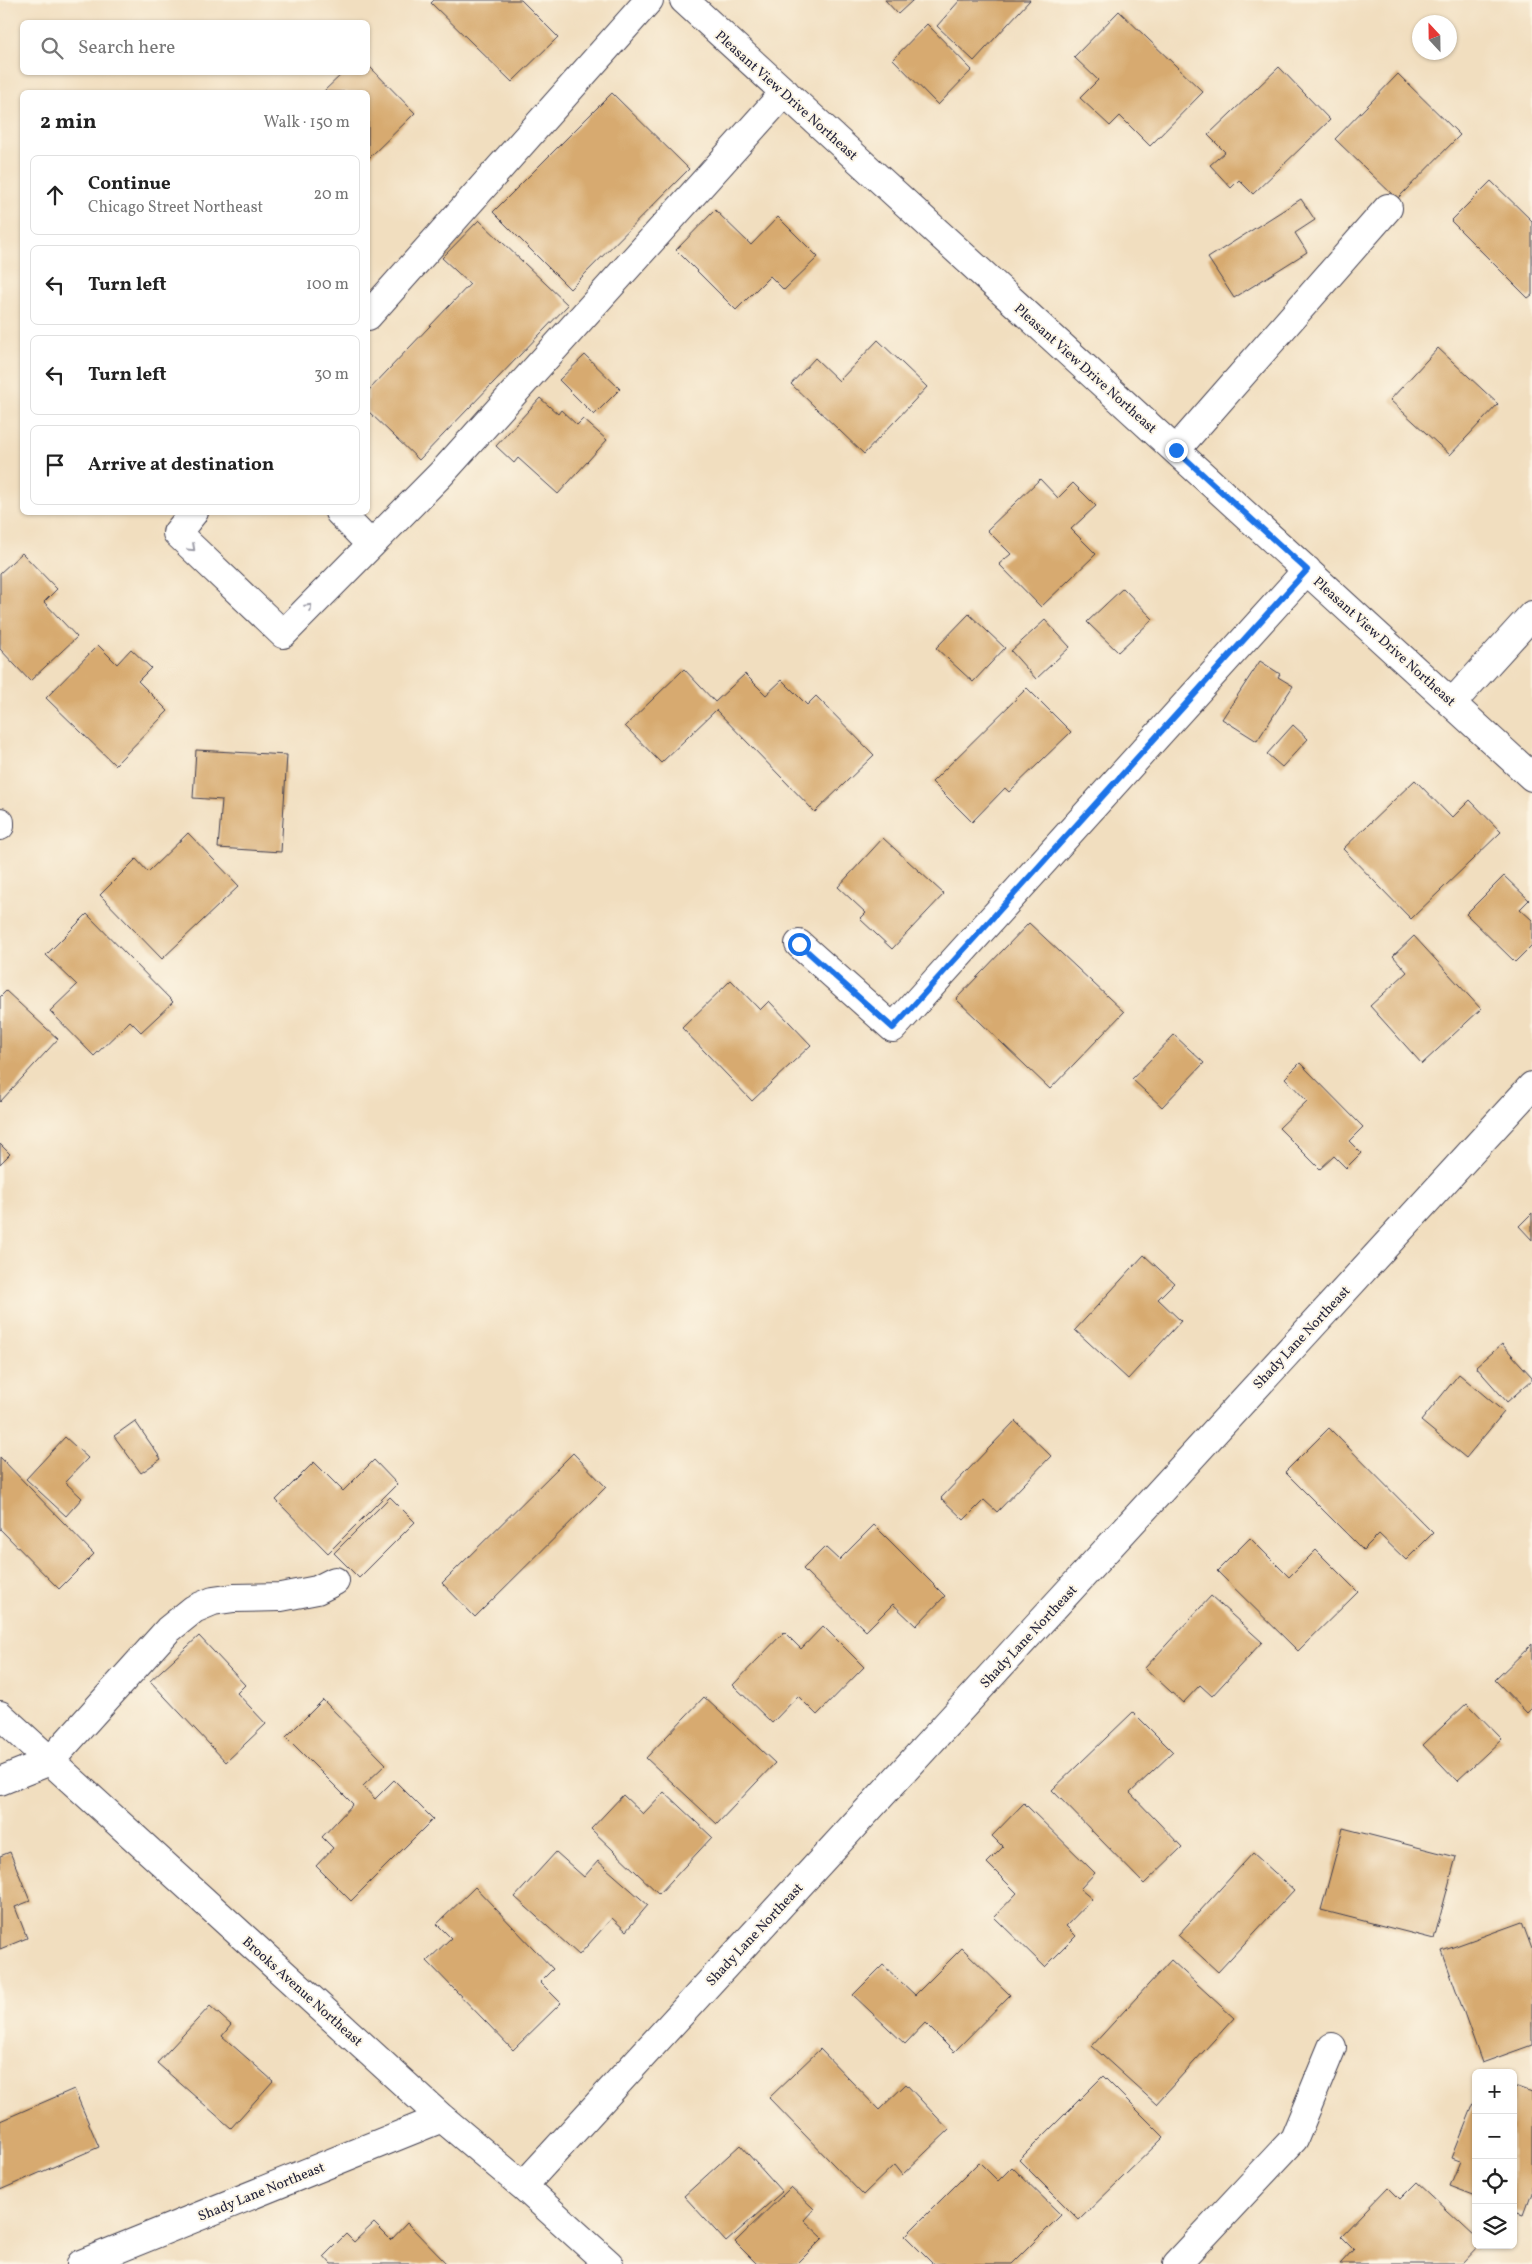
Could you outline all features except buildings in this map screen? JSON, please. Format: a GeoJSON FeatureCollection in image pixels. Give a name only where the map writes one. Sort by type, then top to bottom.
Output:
{"type":"FeatureCollection","features":[{"type":"Feature","properties":{"kind":"street"},"geometry":{"type":"LineString","coordinates":[[370,314],[648,0]]}},
{"type":"Feature","properties":{"kind":"street","name":"Pleasant View Drive Northeast"},"geometry":{"type":"LineString","coordinates":[[684,0],[1532,777]]}},
{"type":"Feature","properties":{"kind":"street"},"geometry":{"type":"LineString","coordinates":[[191,515],[176,533],[283,634],[441,474],[785,92]]}},
{"type":"Feature","properties":{"kind":"street"},"geometry":{"type":"LineString","coordinates":[[1176,450],[1388,208]]}},
{"type":"Feature","properties":{"kind":"street"},"geometry":{"type":"LineString","coordinates":[[341,515],[371,544]]}},
{"type":"Feature","properties":{"kind":"street"},"geometry":{"type":"LineString","coordinates":[[799,944],[893,1028],[1307,570]]}},
{"type":"Feature","properties":{"kind":"street"},"geometry":{"type":"LineString","coordinates":[[1452,703],[1532,615]]}},
{"type":"Feature","properties":{"kind":"street","name":"Shady Lane Northeast"},"geometry":{"type":"LineString","coordinates":[[523,2186],[1532,1086]]}},
{"type":"Feature","properties":{"kind":"street"},"geometry":{"type":"LineString","coordinates":[[0,1781],[50,1761],[168,1630],[194,1609],[213,1601],[234,1598],[281,1597],[317,1590],[335,1581]]}},
{"type":"Feature","properties":{"kind":"street","name":"Brooks Avenue Northeast"},"geometry":{"type":"LineString","coordinates":[[0,1715],[442,2118],[523,2186],[609,2264]]}},
{"type":"Feature","properties":{"kind":"street"},"geometry":{"type":"LineString","coordinates":[[1177,2264],[1294,2139],[1332,2047]]}},
{"type":"Feature","properties":{"kind":"street","name":"Shady Lane Northeast"},"geometry":{"type":"LineString","coordinates":[[81,2264],[442,2118]]}},
{"type":"Feature","properties":{"kind":"route"},"geometry":{"type":"LineString","coordinates":[[799,944],[893,1028],[1307,570],[1176,450]]}}]}
